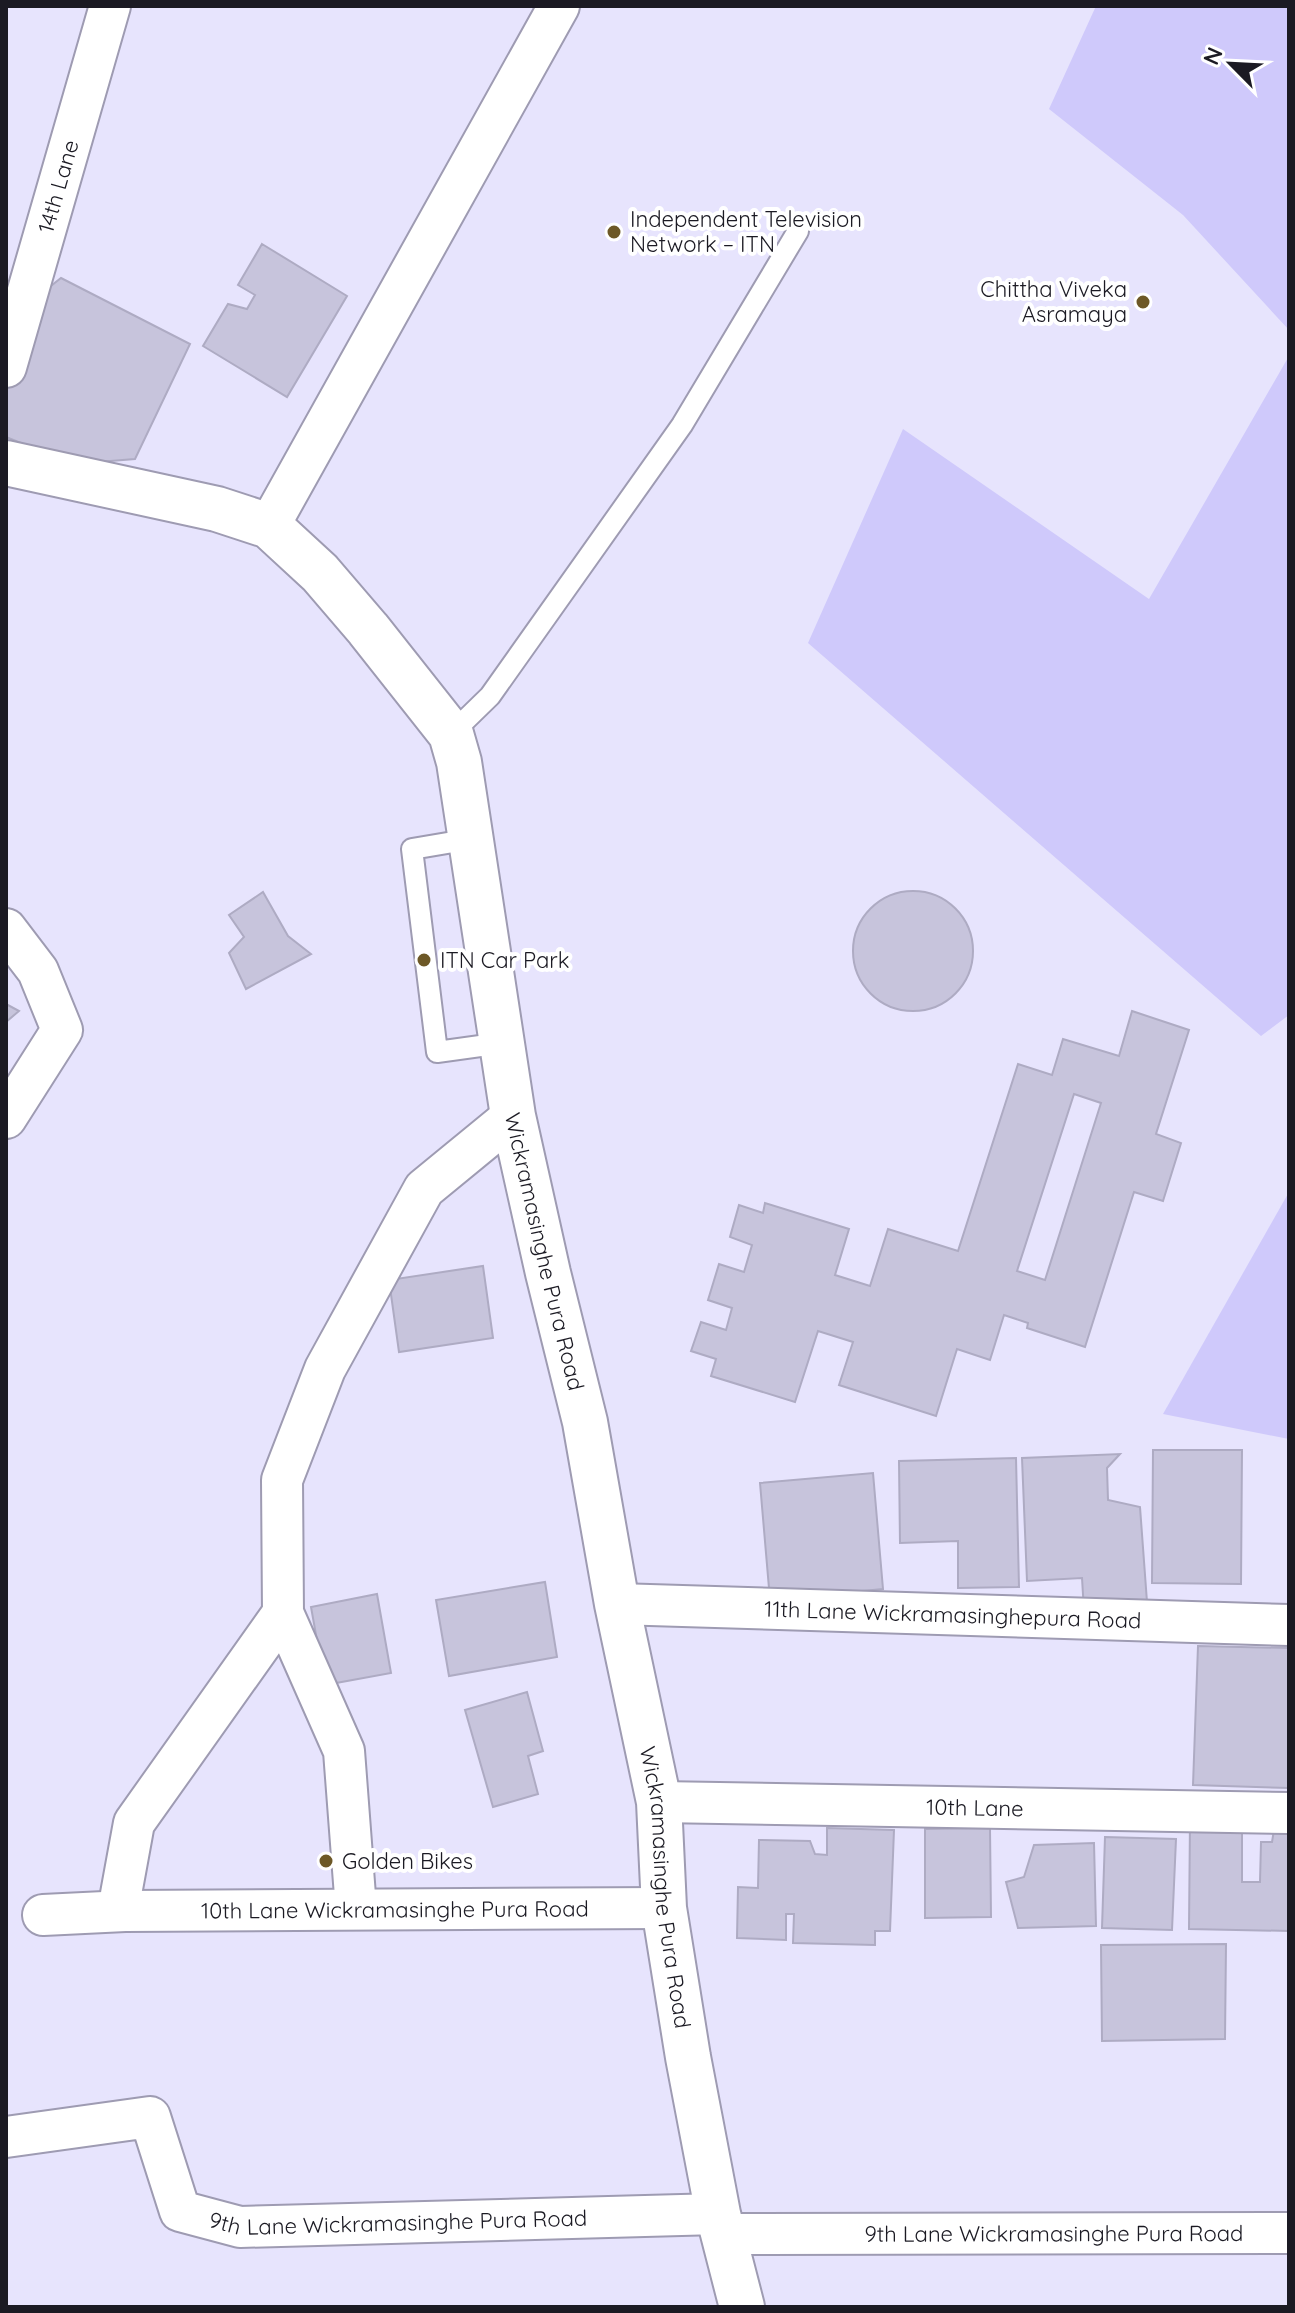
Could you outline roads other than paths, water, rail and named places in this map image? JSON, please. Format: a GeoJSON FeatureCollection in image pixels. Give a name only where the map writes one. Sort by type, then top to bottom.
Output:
{"type":"FeatureCollection","features":[{"type":"Feature","properties":{"kind":"street","name":"14th Lane"},"geometry":{"type":"LineString","coordinates":[[6,367],[110,6]]}},
{"type":"Feature","properties":{"kind":"street"},"geometry":{"type":"LineString","coordinates":[[269,526],[559,6]]}},
{"type":"Feature","properties":{"kind":"street","name":"Wickramasinghe Pura Road"},"geometry":{"type":"LineString","coordinates":[[6,463],[217,509],[269,526],[320,573],[451,734],[459,762],[513,1116],[585,1422],[617,1604],[659,1802],[664,1908],[688,2057],[721,2224],[742,2307]]}},
{"type":"Feature","properties":{"kind":"street"},"geometry":{"type":"LineString","coordinates":[[6,929],[38,971],[62,1030],[6,1118]]}},
{"type":"Feature","properties":{"kind":"street"},"geometry":{"type":"LineString","coordinates":[[356,1909],[344,1751],[283,1613],[282,1480],[325,1369],[424,1189],[513,1116]]}},
{"type":"Feature","properties":{"kind":"street","name":"11th Lane Wickramasinghepura Road"},"geometry":{"type":"LineString","coordinates":[[617,1604],[1289,1625]]}},
{"type":"Feature","properties":{"kind":"street"},"geometry":{"type":"LineString","coordinates":[[125,1911],[121,1894],[134,1823],[283,1613]]}},
{"type":"Feature","properties":{"kind":"street","name":"10th Lane"},"geometry":{"type":"LineString","coordinates":[[659,1802],[1289,1813]]}},
{"type":"Feature","properties":{"kind":"street","name":"10th Lane Wickramasinghe Pura Road"},"geometry":{"type":"LineString","coordinates":[[43,1915],[125,1911],[664,1908]]}},
{"type":"Feature","properties":{"kind":"street","name":"9th Lane Wickramasinghe Pura Road"},"geometry":{"type":"LineString","coordinates":[[6,2137],[150,2117],[180,2211],[240,2227],[721,2224],[1289,2233]]}},
{"type":"Feature","properties":{"kind":"lane"},"geometry":{"type":"LineString","coordinates":[[451,734],[490,696],[682,425],[798,231]]}},
{"type":"Feature","properties":{"kind":"lane"},"geometry":{"type":"LineString","coordinates":[[471,839],[412,849],[437,1052],[502,1043]]}},
{"type":"Feature","properties":{"kind":"place","name":"Independent Television Network – ITN"},"geometry":{"type":"Point","coordinates":[614,232]}},
{"type":"Feature","properties":{"kind":"place","name":"Chittha Viveka Asramaya"},"geometry":{"type":"Point","coordinates":[1143,302]}},
{"type":"Feature","properties":{"kind":"place","name":"ITN Car Park"},"geometry":{"type":"Point","coordinates":[424,960]}},
{"type":"Feature","properties":{"kind":"place","name":"Golden Bikes"},"geometry":{"type":"Point","coordinates":[326,1861]}}]}
